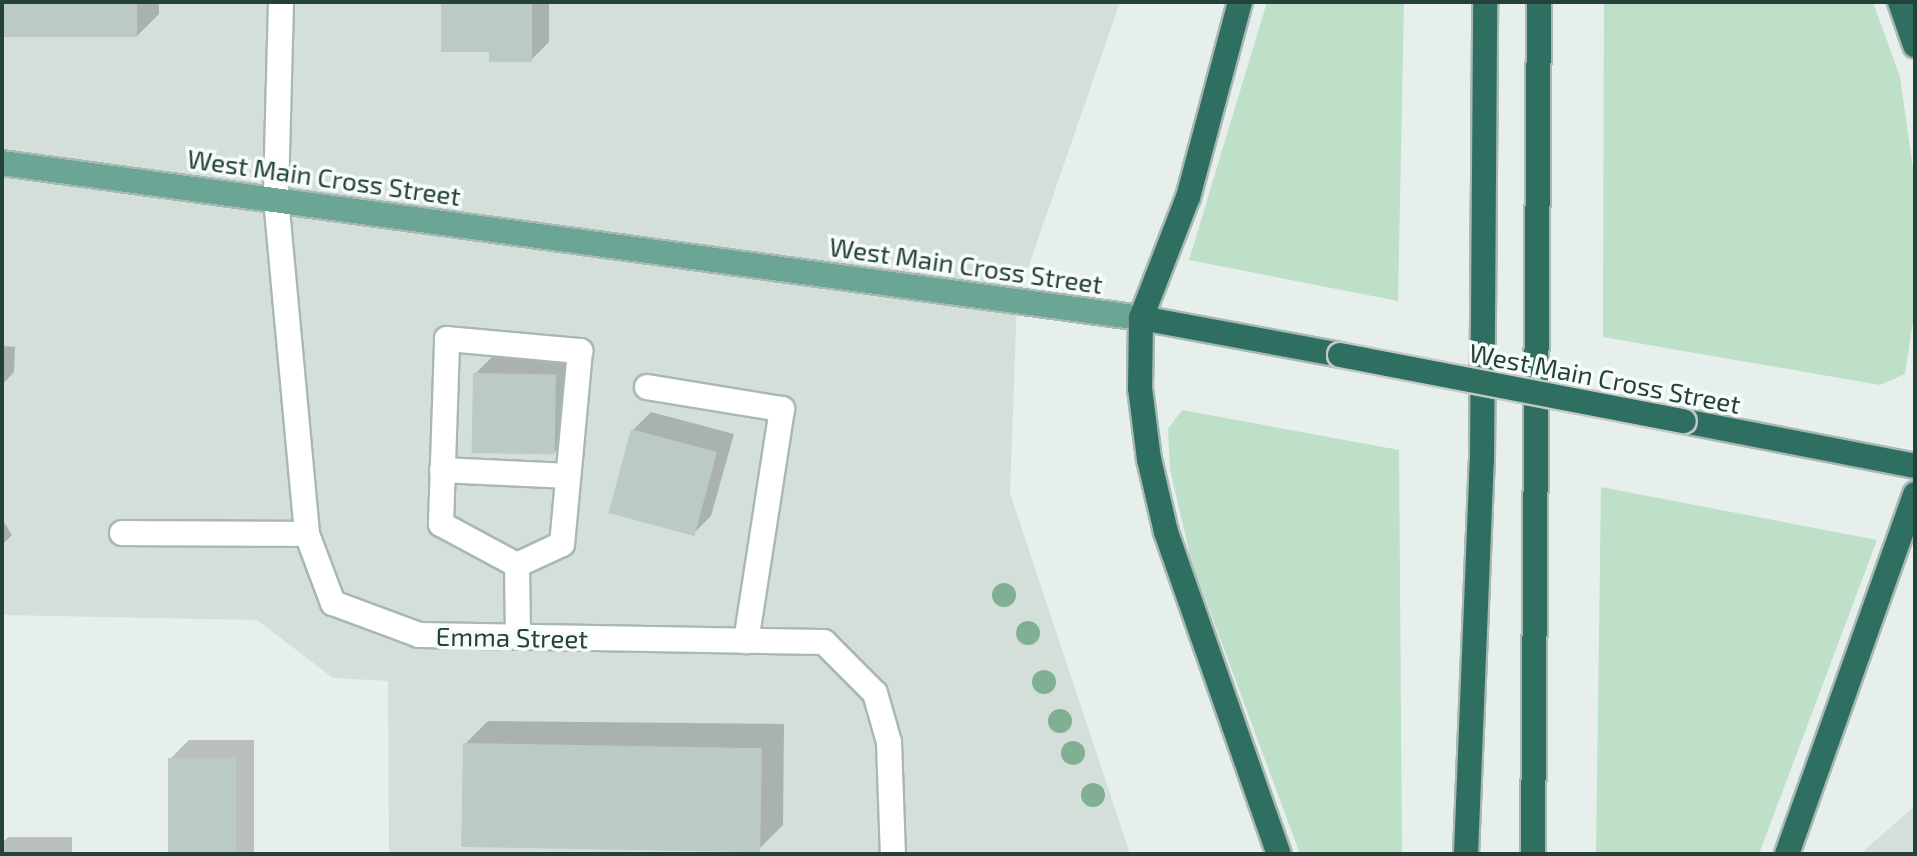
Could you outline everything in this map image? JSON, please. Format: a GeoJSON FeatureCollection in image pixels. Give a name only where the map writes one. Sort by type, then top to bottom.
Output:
{"type":"FeatureCollection","features":[{"type":"Feature","properties":{"kind":"highway"},"geometry":{"type":"LineString","coordinates":[[1240,2],[1188,197],[1141,318],[1144,428],[1166,532],[1279,854]]}},
{"type":"Feature","properties":{"kind":"highway"},"geometry":{"type":"LineString","coordinates":[[1466,854],[1482,461],[1485,2]]}},
{"type":"Feature","properties":{"kind":"highway"},"geometry":{"type":"LineString","coordinates":[[1533,854],[1539,2]]}},
{"type":"Feature","properties":{"kind":"highway"},"geometry":{"type":"LineString","coordinates":[[1900,2],[1915,45]]}},
{"type":"Feature","properties":{"kind":"highway","name":"West Main Cross Street"},"geometry":{"type":"LineString","coordinates":[[1141,318],[1915,466]]}},
{"type":"Feature","properties":{"kind":"highway"},"geometry":{"type":"LineString","coordinates":[[1787,854],[1915,494]]}},
{"type":"Feature","properties":{"kind":"main road","name":"West Main Cross Street"},"geometry":{"type":"LineString","coordinates":[[2,163],[1141,318]]}},
{"type":"Feature","properties":{"kind":"street","name":"Emma Street"},"geometry":{"type":"LineString","coordinates":[[281,2],[276,199],[307,534],[333,603],[419,635],[824,642],[875,693],[889,742],[893,854]]}},
{"type":"Feature","properties":{"kind":"street"},"geometry":{"type":"LineString","coordinates":[[447,339],[580,351],[562,544],[517,565],[441,524],[447,339]]}},
{"type":"Feature","properties":{"kind":"street"},"geometry":{"type":"LineString","coordinates":[[647,387],[782,409],[746,641]]}},
{"type":"Feature","properties":{"kind":"street"},"geometry":{"type":"LineString","coordinates":[[442,470],[568,476]]}},
{"type":"Feature","properties":{"kind":"street"},"geometry":{"type":"LineString","coordinates":[[122,533],[307,534]]}},
{"type":"Feature","properties":{"kind":"street"},"geometry":{"type":"LineString","coordinates":[[517,565],[518,637]]}},
{"type":"Feature","properties":{"kind":"shaded area"},"geometry":{"type":"Polygon","coordinates":[[[2,2],[1120,2],[1017,300],[1010,493],[1130,854],[389,854],[388,681],[333,678],[257,620],[2,615],[2,2]]]}},
{"type":"Feature","properties":{"kind":"shaded area"},"geometry":{"type":"Polygon","coordinates":[[[1915,806],[1915,854],[1860,854],[1915,806]]]}},
{"type":"Feature","properties":{"kind":"green space"},"geometry":{"type":"Polygon","coordinates":[[[1267,2],[1404,2],[1398,301],[1189,260],[1267,2]]]}},
{"type":"Feature","properties":{"kind":"green space"},"geometry":{"type":"Polygon","coordinates":[[[1604,2],[1873,2],[1900,77],[1915,183],[1915,309],[1905,374],[1880,385],[1603,337],[1604,2]]]}},
{"type":"Feature","properties":{"kind":"green space"},"geometry":{"type":"Polygon","coordinates":[[[1182,410],[1399,450],[1402,854],[1300,854],[1191,560],[1170,469],[1168,429],[1182,410]]]}},
{"type":"Feature","properties":{"kind":"green space"},"geometry":{"type":"Polygon","coordinates":[[[1601,487],[1877,540],[1759,854],[1596,854],[1601,487]]]}},
{"type":"Feature","properties":{"kind":"building"},"geometry":{"type":"Polygon","coordinates":[[[2,2],[137,2],[137,37],[2,37],[2,2]]]}},
{"type":"Feature","properties":{"kind":"building"},"geometry":{"type":"Polygon","coordinates":[[[441,2],[532,2],[532,62],[489,62],[489,52],[441,52],[441,2]]]}},
{"type":"Feature","properties":{"kind":"building"},"geometry":{"type":"Polygon","coordinates":[[[473,373],[556,374],[555,454],[472,453],[473,373]]]}},
{"type":"Feature","properties":{"kind":"building"},"geometry":{"type":"Polygon","coordinates":[[[631,429],[717,452],[694,536],[608,513],[631,429]]]}},
{"type":"Feature","properties":{"kind":"building"},"geometry":{"type":"Polygon","coordinates":[[[463,743],[762,748],[760,852],[461,847],[463,743]]]}},
{"type":"Feature","properties":{"kind":"building"},"geometry":{"type":"Polygon","coordinates":[[[168,758],[236,758],[236,854],[168,854],[168,758]]]}}]}
